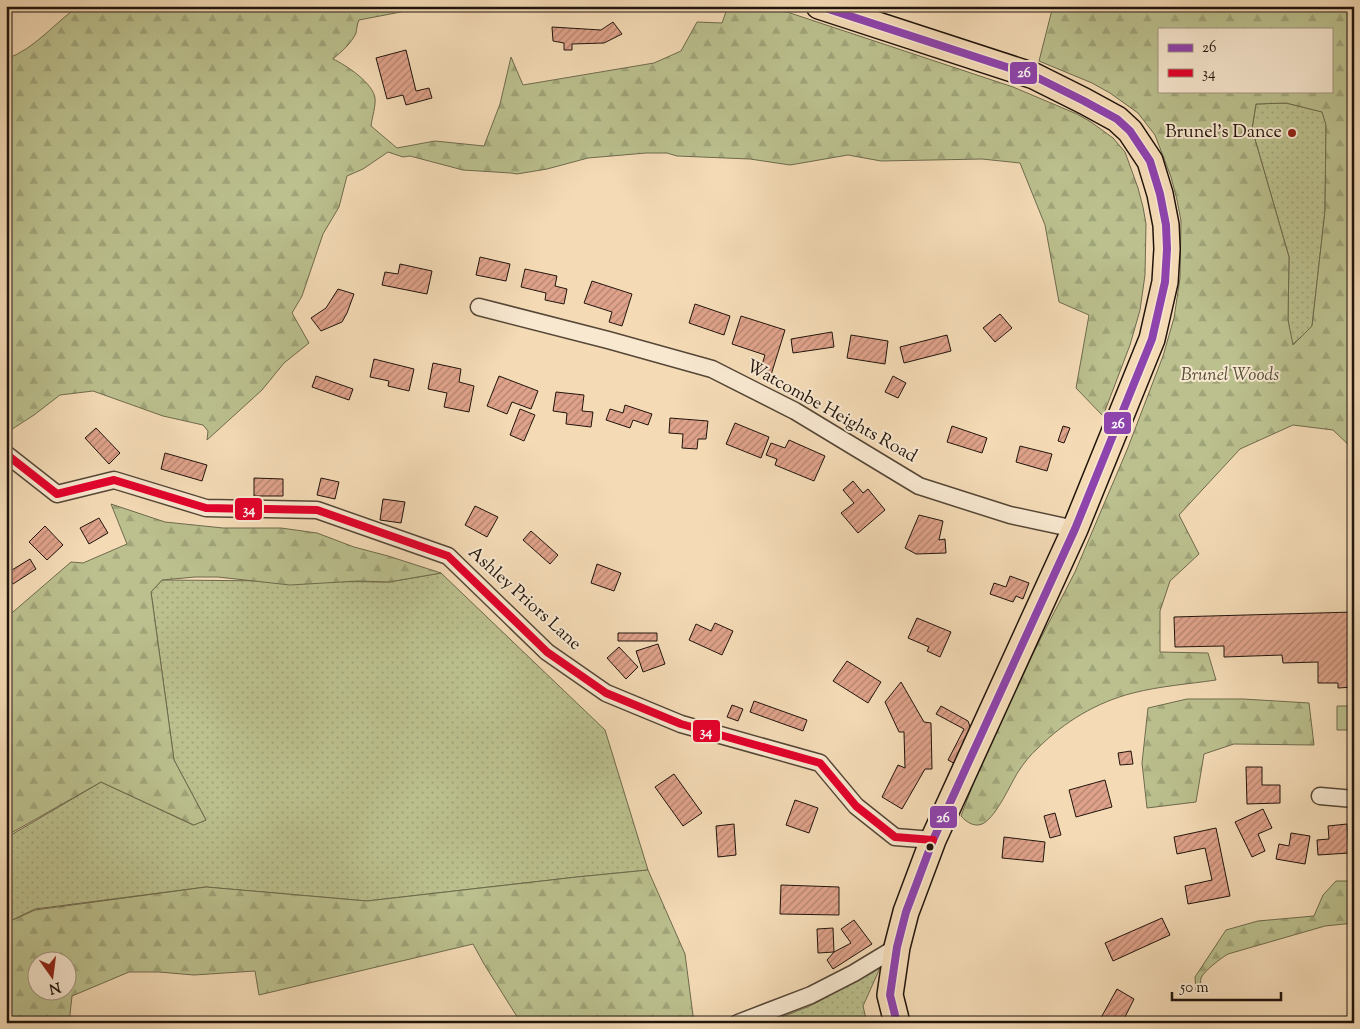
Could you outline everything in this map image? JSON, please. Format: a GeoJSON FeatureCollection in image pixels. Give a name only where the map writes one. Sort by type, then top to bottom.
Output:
{"type":"FeatureCollection","features":[{"type":"Feature","properties":{"kind":"main road"},"geometry":{"type":"LineString","coordinates":[[819,6],[1034,76],[1117,119],[1130,131],[1150,161],[1160,194],[1166,225],[1165,282],[1152,339],[1075,530],[933,840],[906,912],[897,947],[890,995],[897,1023]]}},
{"type":"Feature","properties":{"kind":"street","name":"Watcombe Heights Road"},"geometry":{"type":"LineString","coordinates":[[479,307],[712,369],[795,411],[919,486],[1010,515],[1075,530]]}},
{"type":"Feature","properties":{"kind":"street","name":"Ashley Priors Lane"},"geometry":{"type":"LineString","coordinates":[[6,454],[57,494],[114,480],[206,508],[317,510],[448,556],[547,652],[606,693],[681,724],[820,763],[856,806],[895,837],[933,840]]}},
{"type":"Feature","properties":{"kind":"street"},"geometry":{"type":"LineString","coordinates":[[1320,796],[1354,799]]}},
{"type":"Feature","properties":{"kind":"street"},"geometry":{"type":"LineString","coordinates":[[738,1023],[811,995],[854,973],[897,947]]}},
{"type":"Feature","properties":{"kind":"green space"},"geometry":{"type":"Polygon","coordinates":[[[79,6],[432,6],[359,20],[352,41],[333,59],[351,70],[369,86],[375,98],[371,126],[397,148],[435,141],[484,146],[500,104],[511,57],[523,85],[654,63],[681,51],[697,22],[722,23],[728,6],[769,6],[1013,87],[1077,114],[1113,138],[1125,152],[1138,188],[1146,224],[1145,275],[1140,310],[1130,345],[1103,416],[1076,388],[1089,315],[1059,302],[1045,225],[1020,163],[982,159],[881,161],[848,155],[790,165],[750,159],[646,153],[588,158],[547,169],[517,174],[463,170],[388,152],[363,169],[347,176],[339,207],[323,234],[302,296],[292,313],[309,343],[284,363],[262,390],[207,440],[208,431],[203,425],[163,416],[93,391],[60,395],[6,433],[6,59],[26,49],[79,6]]]}},
{"type":"Feature","properties":{"kind":"green space","name":"Brunel Woods"},"geometry":{"type":"Polygon","coordinates":[[[1053,6],[1111,6],[1163,9],[1189,6],[1354,6],[1354,450],[1333,430],[1293,425],[1240,449],[1179,515],[1199,554],[1170,581],[1160,611],[1160,652],[1208,653],[1216,680],[1133,693],[1107,702],[1082,714],[1059,730],[1032,753],[1018,772],[994,813],[984,823],[975,825],[969,823],[961,816],[980,766],[1013,692],[1075,572],[1127,450],[1163,356],[1174,318],[1180,278],[1181,221],[1171,177],[1155,135],[1138,113],[1092,83],[1039,61],[1053,6]],[[1286,103],[1256,104],[1252,129],[1289,257],[1288,320],[1293,345],[1312,326],[1325,211],[1326,125],[1322,112],[1286,103]]]}},
{"type":"Feature","properties":{"kind":"green space"},"geometry":{"type":"Polygon","coordinates":[[[1286,103],[1323,112],[1326,125],[1325,211],[1312,327],[1292,345],[1288,320],[1289,257],[1252,129],[1256,104],[1286,103]]]}},
{"type":"Feature","properties":{"kind":"green space"},"geometry":{"type":"Polygon","coordinates":[[[111,504],[165,522],[223,528],[281,528],[317,533],[354,547],[441,573],[389,582],[358,581],[290,585],[218,577],[162,580],[151,592],[174,760],[206,820],[194,825],[101,782],[6,836],[6,618],[71,562],[83,563],[127,544],[111,504]]]}},
{"type":"Feature","properties":{"kind":"green space"},"geometry":{"type":"Polygon","coordinates":[[[441,573],[605,730],[648,870],[367,901],[206,887],[35,909],[6,923],[6,838],[101,782],[193,825],[206,820],[174,760],[151,592],[162,580],[389,582],[441,573]]]}},
{"type":"Feature","properties":{"kind":"green space"},"geometry":{"type":"Polygon","coordinates":[[[1187,699],[1243,699],[1309,703],[1314,745],[1234,744],[1204,754],[1196,802],[1147,808],[1142,763],[1148,708],[1187,699]]]}},
{"type":"Feature","properties":{"kind":"green space"},"geometry":{"type":"Polygon","coordinates":[[[1337,706],[1354,706],[1354,730],[1337,730],[1337,706]]]}},
{"type":"Feature","properties":{"kind":"green space"},"geometry":{"type":"Polygon","coordinates":[[[648,870],[685,954],[694,1023],[521,1023],[473,944],[259,995],[255,971],[194,975],[129,972],[78,993],[78,952],[28,952],[28,1002],[71,1002],[69,1023],[6,1023],[6,923],[35,910],[206,887],[367,901],[648,870]]]}},
{"type":"Feature","properties":{"kind":"green space"},"geometry":{"type":"Polygon","coordinates":[[[1336,881],[1354,881],[1354,923],[1325,926],[1228,954],[1206,972],[1201,978],[1201,991],[1196,991],[1195,977],[1226,930],[1258,921],[1314,916],[1323,895],[1336,881]]]}},
{"type":"Feature","properties":{"kind":"green space"},"geometry":{"type":"Polygon","coordinates":[[[880,968],[863,1006],[867,1023],[767,1023],[812,1005],[880,968]]]}},
{"type":"Feature","properties":{"kind":"building"},"geometry":{"type":"Polygon","coordinates":[[[613,22],[622,34],[604,43],[572,44],[572,50],[564,50],[564,43],[553,41],[552,27],[601,30],[613,22]]]}},
{"type":"Feature","properties":{"kind":"building"},"geometry":{"type":"Polygon","coordinates":[[[406,50],[416,91],[429,88],[432,98],[406,105],[403,95],[387,99],[376,58],[406,50]]]}},
{"type":"Feature","properties":{"kind":"building"},"geometry":{"type":"Polygon","coordinates":[[[480,257],[510,264],[506,281],[476,275],[480,257]]]}},
{"type":"Feature","properties":{"kind":"building"},"geometry":{"type":"Polygon","coordinates":[[[400,264],[432,271],[427,294],[382,285],[385,272],[398,274],[400,264]]]}},
{"type":"Feature","properties":{"kind":"building"},"geometry":{"type":"Polygon","coordinates":[[[525,269],[557,276],[555,286],[567,289],[564,304],[545,300],[546,293],[521,287],[525,269]]]}},
{"type":"Feature","properties":{"kind":"building"},"geometry":{"type":"Polygon","coordinates":[[[592,281],[632,294],[622,326],[609,322],[612,312],[584,303],[592,281]]]}},
{"type":"Feature","properties":{"kind":"building"},"geometry":{"type":"Polygon","coordinates":[[[338,289],[354,294],[347,313],[342,322],[321,331],[311,318],[326,308],[338,289]]]}},
{"type":"Feature","properties":{"kind":"building"},"geometry":{"type":"Polygon","coordinates":[[[695,304],[730,316],[724,335],[689,323],[695,304]]]}},
{"type":"Feature","properties":{"kind":"building"},"geometry":{"type":"Polygon","coordinates":[[[1000,314],[1012,328],[995,342],[983,328],[1000,314]]]}},
{"type":"Feature","properties":{"kind":"building"},"geometry":{"type":"Polygon","coordinates":[[[741,316],[785,330],[771,375],[760,371],[765,355],[732,344],[741,316]]]}},
{"type":"Feature","properties":{"kind":"building"},"geometry":{"type":"Polygon","coordinates":[[[832,332],[834,347],[793,353],[791,339],[832,332]]]}},
{"type":"Feature","properties":{"kind":"building"},"geometry":{"type":"Polygon","coordinates":[[[851,335],[888,341],[885,364],[847,358],[851,335]]]}},
{"type":"Feature","properties":{"kind":"building"},"geometry":{"type":"Polygon","coordinates":[[[947,335],[951,351],[904,363],[900,347],[947,335]]]}},
{"type":"Feature","properties":{"kind":"building"},"geometry":{"type":"Polygon","coordinates":[[[374,359],[414,369],[409,391],[388,386],[389,381],[370,377],[374,359]]]}},
{"type":"Feature","properties":{"kind":"building"},"geometry":{"type":"Polygon","coordinates":[[[433,363],[461,369],[459,382],[474,386],[469,412],[444,407],[447,393],[428,389],[433,363]]]}},
{"type":"Feature","properties":{"kind":"building"},"geometry":{"type":"Polygon","coordinates":[[[316,376],[353,389],[349,400],[312,387],[316,376]]]}},
{"type":"Feature","properties":{"kind":"building"},"geometry":{"type":"Polygon","coordinates":[[[499,376],[538,391],[531,409],[512,402],[507,414],[487,406],[499,376]]]}},
{"type":"Feature","properties":{"kind":"building"},"geometry":{"type":"Polygon","coordinates":[[[893,376],[906,383],[898,398],[885,392],[893,376]]]}},
{"type":"Feature","properties":{"kind":"building"},"geometry":{"type":"Polygon","coordinates":[[[556,392],[584,395],[582,411],[593,412],[591,427],[566,424],[567,413],[553,411],[556,392]]]}},
{"type":"Feature","properties":{"kind":"building"},"geometry":{"type":"Polygon","coordinates":[[[625,405],[652,414],[648,425],[633,420],[630,428],[606,420],[610,409],[623,413],[625,405]]]}},
{"type":"Feature","properties":{"kind":"building"},"geometry":{"type":"Polygon","coordinates":[[[520,409],[535,415],[524,441],[510,435],[520,409]]]}},
{"type":"Feature","properties":{"kind":"building"},"geometry":{"type":"Polygon","coordinates":[[[670,418],[708,421],[706,439],[698,439],[697,449],[682,448],[683,434],[669,433],[670,418]]]}},
{"type":"Feature","properties":{"kind":"building"},"geometry":{"type":"Polygon","coordinates":[[[735,423],[769,437],[761,458],[726,444],[735,423]]]}},
{"type":"Feature","properties":{"kind":"building"},"geometry":{"type":"Polygon","coordinates":[[[952,426],[987,438],[982,453],[947,442],[952,426]]]}},
{"type":"Feature","properties":{"kind":"building"},"geometry":{"type":"Polygon","coordinates":[[[1063,426],[1070,428],[1064,443],[1058,441],[1063,426]]]}},
{"type":"Feature","properties":{"kind":"building"},"geometry":{"type":"Polygon","coordinates":[[[96,428],[120,453],[109,464],[85,438],[96,428]]]}},
{"type":"Feature","properties":{"kind":"building"},"geometry":{"type":"Polygon","coordinates":[[[789,440],[825,456],[814,481],[775,465],[777,459],[766,455],[771,443],[785,448],[789,440]]]}},
{"type":"Feature","properties":{"kind":"building"},"geometry":{"type":"Polygon","coordinates":[[[1020,446],[1052,454],[1047,471],[1016,462],[1020,446]]]}},
{"type":"Feature","properties":{"kind":"building"},"geometry":{"type":"Polygon","coordinates":[[[165,453],[207,465],[202,481],[161,469],[165,453]]]}},
{"type":"Feature","properties":{"kind":"building"},"geometry":{"type":"Polygon","coordinates":[[[254,478],[283,479],[283,496],[254,496],[254,478]]]}},
{"type":"Feature","properties":{"kind":"building"},"geometry":{"type":"Polygon","coordinates":[[[321,478],[339,482],[335,499],[317,495],[321,478]]]}},
{"type":"Feature","properties":{"kind":"building"},"geometry":{"type":"Polygon","coordinates":[[[853,481],[863,493],[868,489],[885,510],[858,533],[841,513],[854,503],[843,490],[853,481]]]}},
{"type":"Feature","properties":{"kind":"building"},"geometry":{"type":"Polygon","coordinates":[[[383,499],[405,502],[401,523],[380,520],[383,499]]]}},
{"type":"Feature","properties":{"kind":"building"},"geometry":{"type":"Polygon","coordinates":[[[475,506],[498,517],[487,537],[465,525],[475,506]]]}},
{"type":"Feature","properties":{"kind":"building"},"geometry":{"type":"Polygon","coordinates":[[[919,515],[943,521],[939,540],[945,539],[946,553],[916,554],[905,548],[919,515]]]}},
{"type":"Feature","properties":{"kind":"building"},"geometry":{"type":"Polygon","coordinates":[[[99,518],[108,533],[89,544],[80,528],[99,518]]]}},
{"type":"Feature","properties":{"kind":"building"},"geometry":{"type":"Polygon","coordinates":[[[45,526],[63,545],[47,560],[29,542],[45,526]]]}},
{"type":"Feature","properties":{"kind":"building"},"geometry":{"type":"Polygon","coordinates":[[[531,531],[558,555],[550,564],[523,540],[531,531]]]}},
{"type":"Feature","properties":{"kind":"building"},"geometry":{"type":"Polygon","coordinates":[[[30,559],[36,569],[13,584],[7,573],[30,559]]]}},
{"type":"Feature","properties":{"kind":"building"},"geometry":{"type":"Polygon","coordinates":[[[597,564],[621,573],[614,591],[591,583],[597,564]]]}},
{"type":"Feature","properties":{"kind":"building"},"geometry":{"type":"Polygon","coordinates":[[[1010,576],[1029,583],[1023,599],[1016,596],[1013,602],[990,594],[994,583],[1006,587],[1010,576]]]}},
{"type":"Feature","properties":{"kind":"building"},"geometry":{"type":"Polygon","coordinates":[[[1354,612],[1354,687],[1338,688],[1338,683],[1318,683],[1318,662],[1283,663],[1282,655],[1224,657],[1224,646],[1175,647],[1174,617],[1354,612]]]}},
{"type":"Feature","properties":{"kind":"building"},"geometry":{"type":"Polygon","coordinates":[[[917,618],[951,632],[940,657],[927,651],[929,647],[908,638],[917,618]]]}},
{"type":"Feature","properties":{"kind":"building"},"geometry":{"type":"Polygon","coordinates":[[[715,623],[733,631],[722,655],[689,640],[696,624],[711,631],[715,623]]]}},
{"type":"Feature","properties":{"kind":"building"},"geometry":{"type":"Polygon","coordinates":[[[618,633],[657,633],[657,641],[618,641],[618,633]]]}},
{"type":"Feature","properties":{"kind":"building"},"geometry":{"type":"Polygon","coordinates":[[[658,644],[665,664],[643,672],[636,651],[658,644]]]}},
{"type":"Feature","properties":{"kind":"building"},"geometry":{"type":"Polygon","coordinates":[[[619,647],[638,667],[626,679],[607,658],[619,647]]]}},
{"type":"Feature","properties":{"kind":"building"},"geometry":{"type":"Polygon","coordinates":[[[847,661],[881,682],[868,703],[833,681],[847,661]]]}},
{"type":"Feature","properties":{"kind":"building"},"geometry":{"type":"Polygon","coordinates":[[[901,682],[924,722],[931,723],[932,769],[925,769],[902,809],[882,797],[898,765],[905,768],[904,732],[899,732],[885,702],[901,682]]]}},
{"type":"Feature","properties":{"kind":"building"},"geometry":{"type":"Polygon","coordinates":[[[754,701],[807,720],[803,731],[750,712],[754,701]]]}},
{"type":"Feature","properties":{"kind":"building"},"geometry":{"type":"Polygon","coordinates":[[[732,705],[743,709],[738,721],[727,717],[732,705]]]}},
{"type":"Feature","properties":{"kind":"building"},"geometry":{"type":"Polygon","coordinates":[[[941,706],[968,721],[974,738],[959,766],[948,760],[964,729],[936,714],[941,706]]]}},
{"type":"Feature","properties":{"kind":"building"},"geometry":{"type":"Polygon","coordinates":[[[1131,751],[1133,764],[1120,765],[1118,753],[1131,751]]]}},
{"type":"Feature","properties":{"kind":"building"},"geometry":{"type":"Polygon","coordinates":[[[1246,767],[1262,767],[1262,785],[1280,785],[1280,803],[1247,804],[1246,767]]]}},
{"type":"Feature","properties":{"kind":"building"},"geometry":{"type":"Polygon","coordinates":[[[674,774],[702,813],[683,826],[655,787],[674,774]]]}},
{"type":"Feature","properties":{"kind":"building"},"geometry":{"type":"Polygon","coordinates":[[[1105,780],[1112,807],[1076,817],[1069,790],[1105,780]]]}},
{"type":"Feature","properties":{"kind":"building"},"geometry":{"type":"Polygon","coordinates":[[[795,800],[818,808],[809,833],[786,825],[795,800]]]}},
{"type":"Feature","properties":{"kind":"building"},"geometry":{"type":"Polygon","coordinates":[[[1263,809],[1272,828],[1258,834],[1265,851],[1252,857],[1235,822],[1263,809]]]}},
{"type":"Feature","properties":{"kind":"building"},"geometry":{"type":"Polygon","coordinates":[[[1055,813],[1061,835],[1050,838],[1044,816],[1055,813]]]}},
{"type":"Feature","properties":{"kind":"building"},"geometry":{"type":"Polygon","coordinates":[[[734,824],[736,855],[718,857],[716,826],[734,824]]]}},
{"type":"Feature","properties":{"kind":"building"},"geometry":{"type":"Polygon","coordinates":[[[1347,824],[1349,853],[1318,855],[1317,840],[1329,839],[1328,826],[1347,824]]]}},
{"type":"Feature","properties":{"kind":"building"},"geometry":{"type":"Polygon","coordinates":[[[1216,828],[1230,896],[1188,904],[1185,886],[1212,880],[1205,848],[1177,854],[1174,837],[1216,828]]]}},
{"type":"Feature","properties":{"kind":"building"},"geometry":{"type":"Polygon","coordinates":[[[1291,833],[1310,836],[1305,864],[1276,859],[1279,844],[1289,846],[1291,833]]]}},
{"type":"Feature","properties":{"kind":"building"},"geometry":{"type":"Polygon","coordinates":[[[1004,837],[1045,842],[1043,862],[1002,858],[1004,837]]]}},
{"type":"Feature","properties":{"kind":"building"},"geometry":{"type":"Polygon","coordinates":[[[781,885],[839,887],[839,915],[780,914],[781,885]]]}},
{"type":"Feature","properties":{"kind":"building"},"geometry":{"type":"Polygon","coordinates":[[[1162,918],[1170,935],[1113,961],[1105,943],[1162,918]]]}},
{"type":"Feature","properties":{"kind":"building"},"geometry":{"type":"Polygon","coordinates":[[[854,920],[872,944],[833,969],[827,960],[834,952],[851,943],[841,929],[854,920]]]}},
{"type":"Feature","properties":{"kind":"building"},"geometry":{"type":"Polygon","coordinates":[[[833,928],[834,952],[818,953],[817,929],[833,928]]]}},
{"type":"Feature","properties":{"kind":"building"},"geometry":{"type":"Polygon","coordinates":[[[1117,989],[1134,999],[1122,1023],[1098,1023],[1117,989]]]}},
{"type":"Feature","properties":{"kind":"transit line","name":"26"},"geometry":{"type":"LineString","coordinates":[[819,6],[1034,76],[1117,119],[1130,131],[1150,161],[1160,194],[1166,225],[1165,282],[1152,339],[1075,529],[933,840],[906,912],[897,947],[890,995],[897,1023]]}},
{"type":"Feature","properties":{"kind":"transit line","name":"34"},"geometry":{"type":"LineString","coordinates":[[6,454],[57,494],[114,480],[206,508],[317,510],[448,556],[547,652],[606,693],[681,724],[820,763],[856,806],[895,837],[933,840]]}},
{"type":"Feature","properties":{"kind":"place","name":"Brunel's Dance"},"geometry":{"type":"Point","coordinates":[1292,133]}}]}
